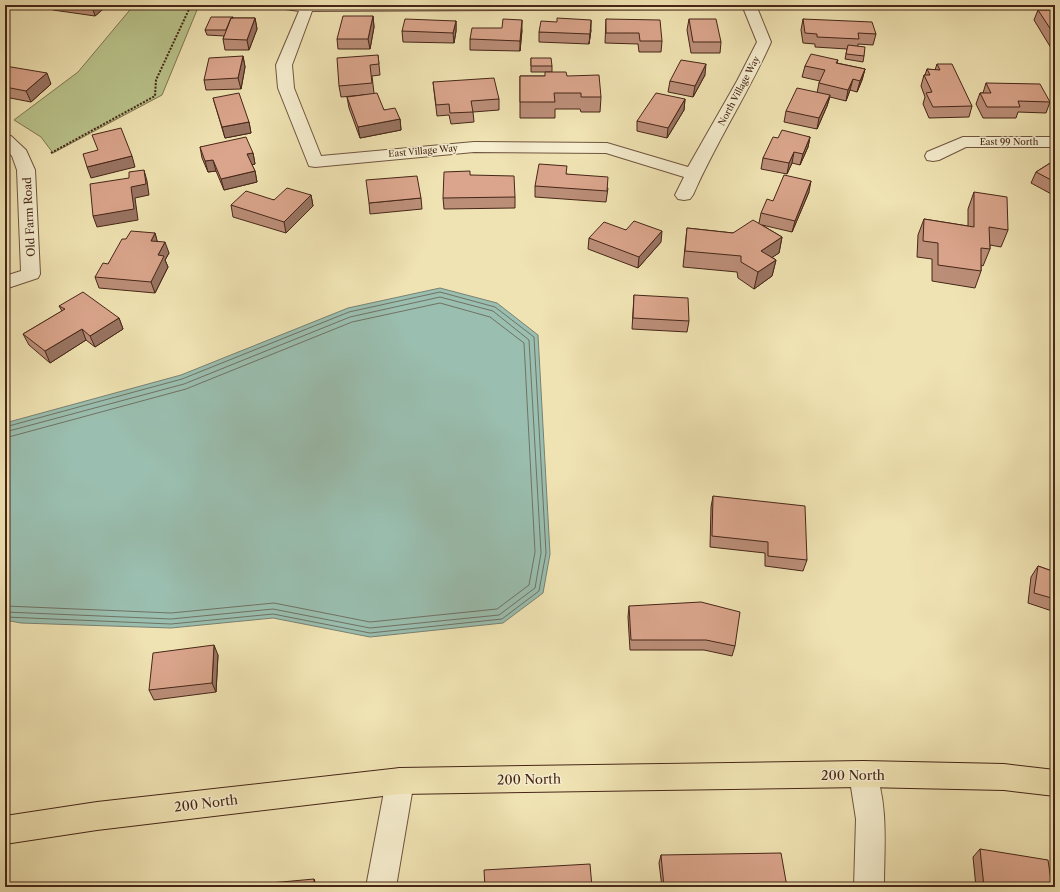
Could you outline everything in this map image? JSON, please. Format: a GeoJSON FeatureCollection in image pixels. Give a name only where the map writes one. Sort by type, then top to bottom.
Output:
{"type":"FeatureCollection","features":[{"type":"Feature","properties":{"kind":"main road","name":"200 North"},"geometry":{"type":"LineString","coordinates":[[5,830],[97,816],[400,781],[863,774],[1004,777],[1055,784]]}},
{"type":"Feature","properties":{"kind":"street"},"geometry":{"type":"LineString","coordinates":[[284,5],[307,7],[724,5]]}},
{"type":"Feature","properties":{"kind":"street","name":"North Village Way"},"geometry":{"type":"LineString","coordinates":[[692,174],[751,72],[764,42],[749,5]]}},
{"type":"Feature","properties":{"kind":"street","name":"East Village Way"},"geometry":{"type":"LineString","coordinates":[[307,7],[284,65],[286,88],[314,162],[474,147],[607,148],[692,174]]}},
{"type":"Feature","properties":{"kind":"street","name":"Old Farm Road"},"geometry":{"type":"LineString","coordinates":[[5,140],[20,154],[26,170],[31,274],[5,283]]}},
{"type":"Feature","properties":{"kind":"street","name":"East 99 North"},"geometry":{"type":"LineString","coordinates":[[933,156],[963,142],[1055,142]]}},
{"type":"Feature","properties":{"kind":"street"},"geometry":{"type":"LineString","coordinates":[[684,195],[692,174]]}},
{"type":"Feature","properties":{"kind":"street"},"geometry":{"type":"LineString","coordinates":[[863,774],[870,819],[869,887]]}},
{"type":"Feature","properties":{"kind":"street"},"geometry":{"type":"LineString","coordinates":[[381,887],[400,781]]}},
{"type":"Feature","properties":{"kind":"path"},"geometry":{"type":"LineString","coordinates":[[51,153],[155,96],[156,80],[191,5]]}},
{"type":"Feature","properties":{"kind":"path"},"geometry":{"type":"LineString","coordinates":[[919,5],[951,5]]}},
{"type":"Feature","properties":{"kind":"green space"},"geometry":{"type":"Polygon","coordinates":[[[134,5],[199,5],[162,95],[53,153],[41,137],[14,120],[78,72],[134,5]]]}},
{"type":"Feature","properties":{"kind":"water"},"geometry":{"type":"Polygon","coordinates":[[[440,288],[497,303],[538,335],[550,554],[543,593],[503,623],[370,637],[273,618],[171,628],[21,623],[5,620],[5,423],[181,375],[348,308],[440,288]]]}},
{"type":"Feature","properties":{"kind":"building"},"geometry":{"type":"Polygon","coordinates":[[[1038,10],[1055,10],[1055,36],[1038,10]]]}},
{"type":"Feature","properties":{"kind":"building"},"geometry":{"type":"Polygon","coordinates":[[[343,16],[373,16],[368,39],[337,39],[343,16]]]}},
{"type":"Feature","properties":{"kind":"building"},"geometry":{"type":"Polygon","coordinates":[[[211,17],[233,18],[231,18],[226,30],[205,30],[211,17]]]}},
{"type":"Feature","properties":{"kind":"building"},"geometry":{"type":"Polygon","coordinates":[[[231,18],[255,18],[247,40],[223,39],[231,18]]]}},
{"type":"Feature","properties":{"kind":"building"},"geometry":{"type":"Polygon","coordinates":[[[557,18],[591,20],[590,34],[539,32],[541,21],[557,22],[557,18]]]}},
{"type":"Feature","properties":{"kind":"building"},"geometry":{"type":"Polygon","coordinates":[[[405,19],[456,21],[453,33],[402,31],[405,19]]]}},
{"type":"Feature","properties":{"kind":"building"},"geometry":{"type":"Polygon","coordinates":[[[503,19],[522,20],[520,41],[470,39],[472,28],[502,28],[503,19]]]}},
{"type":"Feature","properties":{"kind":"building"},"geometry":{"type":"Polygon","coordinates":[[[606,19],[660,20],[662,41],[640,41],[639,33],[606,33],[606,19]]]}},
{"type":"Feature","properties":{"kind":"building"},"geometry":{"type":"Polygon","coordinates":[[[689,19],[716,19],[721,42],[693,42],[689,19]]]}},
{"type":"Feature","properties":{"kind":"building"},"geometry":{"type":"Polygon","coordinates":[[[803,19],[872,22],[876,34],[858,33],[859,39],[817,37],[817,34],[805,33],[803,19]]]}},
{"type":"Feature","properties":{"kind":"building"},"geometry":{"type":"Polygon","coordinates":[[[848,45],[865,47],[864,56],[846,54],[848,45]]]}},
{"type":"Feature","properties":{"kind":"building"},"geometry":{"type":"Polygon","coordinates":[[[811,54],[838,60],[836,63],[865,69],[860,81],[853,79],[848,90],[819,83],[825,70],[805,66],[811,54]]]}},
{"type":"Feature","properties":{"kind":"building"},"geometry":{"type":"Polygon","coordinates":[[[378,55],[379,64],[370,65],[372,83],[339,86],[337,58],[378,55]]]}},
{"type":"Feature","properties":{"kind":"building"},"geometry":{"type":"Polygon","coordinates":[[[243,56],[238,78],[204,80],[209,58],[243,56]]]}},
{"type":"Feature","properties":{"kind":"building"},"geometry":{"type":"Polygon","coordinates":[[[531,58],[551,58],[552,66],[531,66],[531,58]]]}},
{"type":"Feature","properties":{"kind":"building"},"geometry":{"type":"Polygon","coordinates":[[[681,60],[706,64],[695,86],[670,81],[681,60]]]}},
{"type":"Feature","properties":{"kind":"building"},"geometry":{"type":"Polygon","coordinates":[[[937,64],[952,64],[972,106],[933,107],[926,93],[932,92],[924,75],[930,75],[927,69],[940,70],[937,64]]]}},
{"type":"Feature","properties":{"kind":"building"},"geometry":{"type":"Polygon","coordinates":[[[5,66],[47,73],[26,91],[5,87],[5,66]]]}},
{"type":"Feature","properties":{"kind":"building"},"geometry":{"type":"Polygon","coordinates":[[[545,72],[566,72],[567,76],[599,75],[601,97],[581,97],[581,93],[554,93],[555,102],[520,102],[520,76],[545,76],[545,72]]]}},
{"type":"Feature","properties":{"kind":"building"},"geometry":{"type":"Polygon","coordinates":[[[494,78],[499,99],[471,101],[473,112],[450,113],[449,104],[436,105],[433,82],[494,78]]]}},
{"type":"Feature","properties":{"kind":"building"},"geometry":{"type":"Polygon","coordinates":[[[986,83],[1040,84],[1050,102],[1018,101],[1020,107],[987,107],[980,93],[991,93],[986,83]]]}},
{"type":"Feature","properties":{"kind":"building"},"geometry":{"type":"Polygon","coordinates":[[[797,88],[830,95],[819,118],[786,111],[797,88]]]}},
{"type":"Feature","properties":{"kind":"building"},"geometry":{"type":"Polygon","coordinates":[[[239,93],[249,122],[222,127],[213,98],[239,93]]]}},
{"type":"Feature","properties":{"kind":"building"},"geometry":{"type":"Polygon","coordinates":[[[377,93],[384,110],[395,108],[400,119],[358,127],[347,97],[377,93]]]}},
{"type":"Feature","properties":{"kind":"building"},"geometry":{"type":"Polygon","coordinates":[[[656,93],[685,99],[668,128],[637,121],[656,93]]]}},
{"type":"Feature","properties":{"kind":"building"},"geometry":{"type":"Polygon","coordinates":[[[121,128],[132,156],[87,167],[83,154],[98,150],[92,135],[121,128]]]}},
{"type":"Feature","properties":{"kind":"building"},"geometry":{"type":"Polygon","coordinates":[[[782,130],[810,137],[803,154],[794,152],[789,163],[763,158],[773,137],[778,138],[782,130]]]}},
{"type":"Feature","properties":{"kind":"building"},"geometry":{"type":"Polygon","coordinates":[[[246,137],[253,153],[247,154],[255,171],[221,179],[213,160],[205,161],[200,147],[246,137]]]}},
{"type":"Feature","properties":{"kind":"building"},"geometry":{"type":"Polygon","coordinates":[[[1055,160],[1055,182],[1036,172],[1055,160]]]}},
{"type":"Feature","properties":{"kind":"building"},"geometry":{"type":"Polygon","coordinates":[[[539,164],[567,166],[566,174],[608,177],[607,191],[535,186],[539,164]]]}},
{"type":"Feature","properties":{"kind":"building"},"geometry":{"type":"Polygon","coordinates":[[[144,170],[146,184],[131,187],[134,209],[93,216],[90,184],[129,178],[129,172],[144,170]]]}},
{"type":"Feature","properties":{"kind":"building"},"geometry":{"type":"Polygon","coordinates":[[[470,171],[470,175],[514,176],[515,197],[443,198],[444,172],[470,171]]]}},
{"type":"Feature","properties":{"kind":"building"},"geometry":{"type":"Polygon","coordinates":[[[784,175],[811,181],[795,221],[761,213],[767,199],[773,201],[784,175]]]}},
{"type":"Feature","properties":{"kind":"building"},"geometry":{"type":"Polygon","coordinates":[[[417,176],[421,198],[369,203],[366,180],[417,176]]]}},
{"type":"Feature","properties":{"kind":"building"},"geometry":{"type":"Polygon","coordinates":[[[287,188],[311,195],[284,222],[231,205],[246,191],[274,200],[287,188]]]}},
{"type":"Feature","properties":{"kind":"building"},"geometry":{"type":"Polygon","coordinates":[[[974,192],[1007,197],[1008,230],[989,227],[990,249],[981,248],[981,271],[938,265],[938,243],[923,241],[924,219],[974,227],[974,192]]]}},
{"type":"Feature","properties":{"kind":"building"},"geometry":{"type":"Polygon","coordinates":[[[753,220],[782,237],[761,251],[776,260],[758,272],[741,262],[741,256],[685,251],[687,228],[733,233],[753,220]]]}},
{"type":"Feature","properties":{"kind":"building"},"geometry":{"type":"Polygon","coordinates":[[[634,221],[662,231],[639,257],[589,238],[604,222],[626,230],[634,221]]]}},
{"type":"Feature","properties":{"kind":"building"},"geometry":{"type":"Polygon","coordinates":[[[131,231],[155,233],[151,241],[165,242],[158,255],[164,256],[151,282],[95,277],[103,263],[108,264],[122,239],[126,239],[131,231]]]}},
{"type":"Feature","properties":{"kind":"building"},"geometry":{"type":"Polygon","coordinates":[[[83,292],[119,318],[90,336],[82,329],[45,351],[23,334],[65,309],[59,306],[83,292]]]}},
{"type":"Feature","properties":{"kind":"building"},"geometry":{"type":"Polygon","coordinates":[[[634,295],[688,298],[689,321],[633,318],[634,295]]]}},
{"type":"Feature","properties":{"kind":"building"},"geometry":{"type":"Polygon","coordinates":[[[713,496],[805,506],[807,560],[768,556],[768,542],[712,536],[713,496]]]}},
{"type":"Feature","properties":{"kind":"building"},"geometry":{"type":"Polygon","coordinates":[[[1038,566],[1055,572],[1055,599],[1034,593],[1038,566]]]}},
{"type":"Feature","properties":{"kind":"building"},"geometry":{"type":"Polygon","coordinates":[[[701,602],[740,612],[735,646],[706,640],[631,640],[629,606],[701,602]]]}},
{"type":"Feature","properties":{"kind":"building"},"geometry":{"type":"Polygon","coordinates":[[[214,645],[212,683],[149,690],[153,653],[214,645]]]}},
{"type":"Feature","properties":{"kind":"building"},"geometry":{"type":"Polygon","coordinates":[[[980,849],[1048,860],[1052,887],[984,887],[980,849]]]}},
{"type":"Feature","properties":{"kind":"building"},"geometry":{"type":"Polygon","coordinates":[[[781,853],[787,887],[664,887],[661,855],[781,853]]]}},
{"type":"Feature","properties":{"kind":"building"},"geometry":{"type":"Polygon","coordinates":[[[590,864],[592,887],[485,887],[484,870],[590,864]]]}},
{"type":"Feature","properties":{"kind":"building"},"geometry":{"type":"Polygon","coordinates":[[[314,879],[314,887],[227,887],[314,879]]]}}]}
